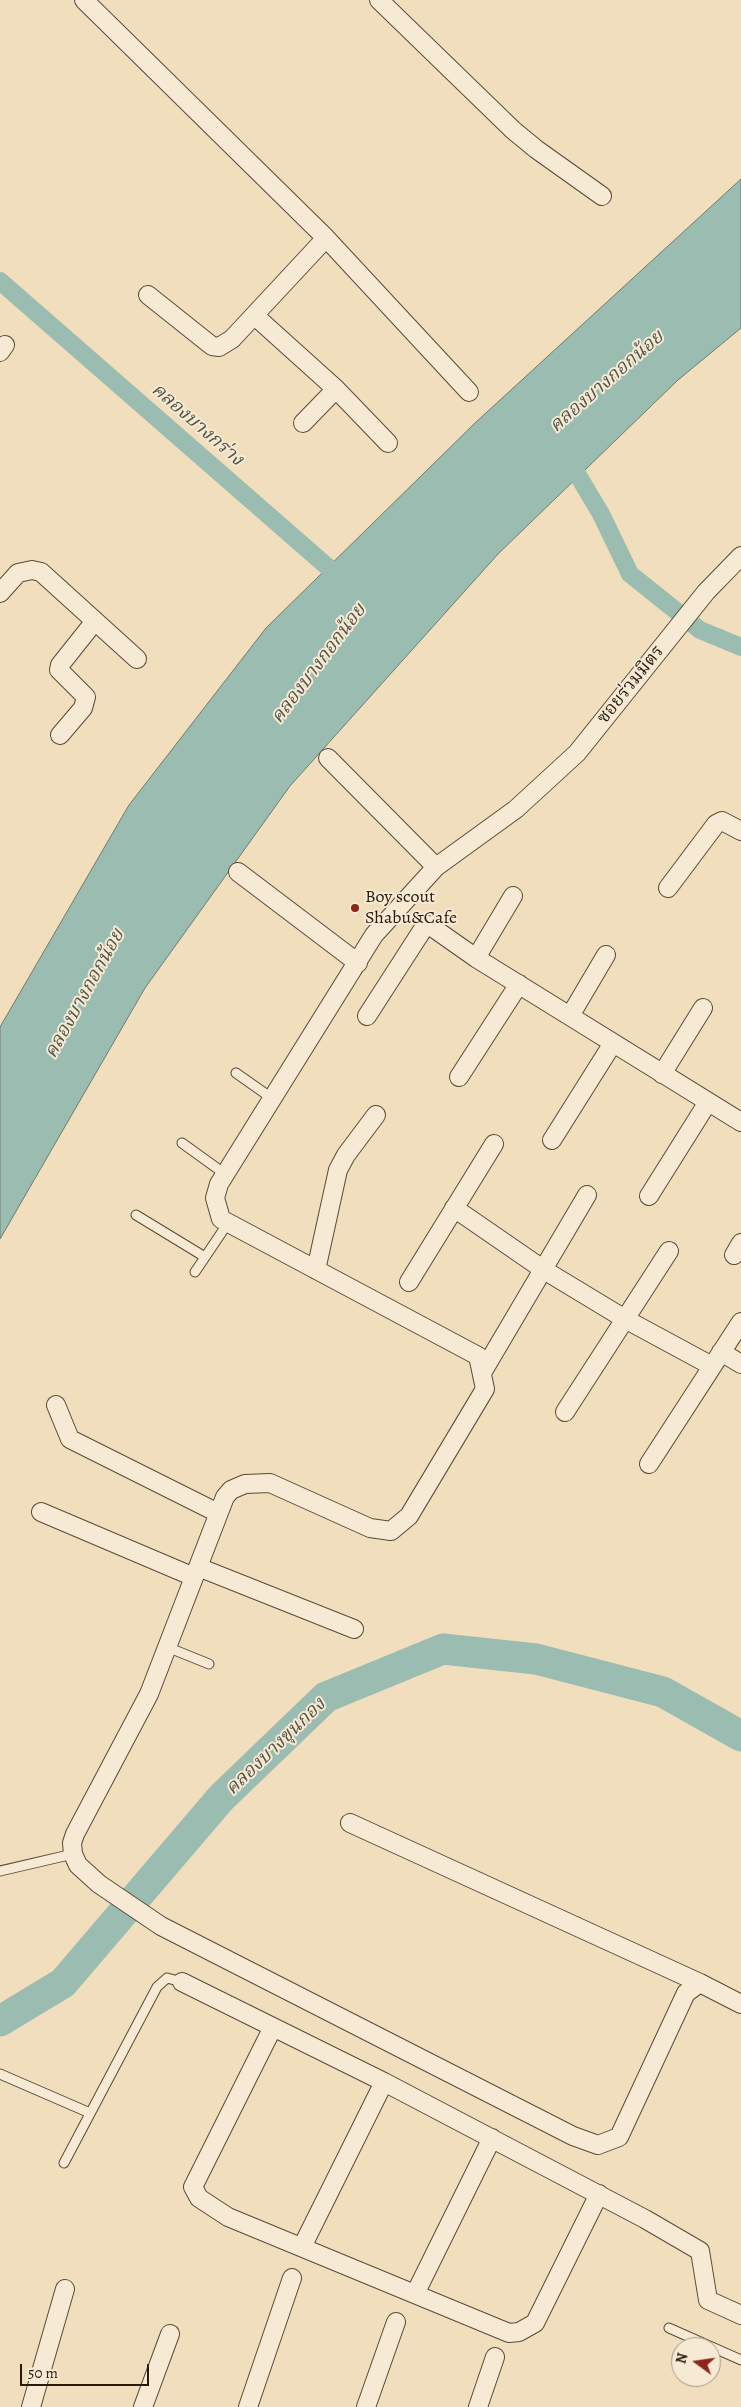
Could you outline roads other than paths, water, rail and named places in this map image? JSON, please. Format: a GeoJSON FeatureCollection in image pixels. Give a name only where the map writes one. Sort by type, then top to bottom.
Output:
{"type":"FeatureCollection","features":[{"type":"Feature","properties":{"kind":"street"},"geometry":{"type":"LineString","coordinates":[[84,0],[326,238],[469,392]]}},
{"type":"Feature","properties":{"kind":"street"},"geometry":{"type":"LineString","coordinates":[[379,0],[514,130],[536,149],[602,196]]}},
{"type":"Feature","properties":{"kind":"street"},"geometry":{"type":"LineString","coordinates":[[148,295],[212,346],[219,346],[232,339],[255,316],[326,238]]}},
{"type":"Feature","properties":{"kind":"street"},"geometry":{"type":"LineString","coordinates":[[255,316],[336,389],[388,443]]}},
{"type":"Feature","properties":{"kind":"street"},"geometry":{"type":"LineString","coordinates":[[303,422],[336,389]]}},
{"type":"Feature","properties":{"kind":"street","name":"ซอยร่วมมิตร"},"geometry":{"type":"LineString","coordinates":[[228,1223],[222,1219],[215,1198],[219,1184],[374,936],[436,866],[516,809],[577,753],[706,592],[741,556]]}},
{"type":"Feature","properties":{"kind":"street"},"geometry":{"type":"LineString","coordinates":[[0,593],[18,573],[37,570],[137,659]]}},
{"type":"Feature","properties":{"kind":"street"},"geometry":{"type":"LineString","coordinates":[[60,735],[83,708],[86,697],[59,670],[60,666],[95,621]]}},
{"type":"Feature","properties":{"kind":"street"},"geometry":{"type":"LineString","coordinates":[[328,758],[436,866]]}},
{"type":"Feature","properties":{"kind":"street"},"geometry":{"type":"LineString","coordinates":[[668,888],[716,824],[726,822],[741,832]]}},
{"type":"Feature","properties":{"kind":"street"},"geometry":{"type":"LineString","coordinates":[[238,872],[358,963]]}},
{"type":"Feature","properties":{"kind":"street"},"geometry":{"type":"LineString","coordinates":[[476,958],[513,896]]}},
{"type":"Feature","properties":{"kind":"street"},"geometry":{"type":"LineString","coordinates":[[367,1016],[427,925],[476,958],[662,1074],[708,1102],[739,1117]]}},
{"type":"Feature","properties":{"kind":"street"},"geometry":{"type":"LineString","coordinates":[[570,1016],[606,955]]}},
{"type":"Feature","properties":{"kind":"street"},"geometry":{"type":"LineString","coordinates":[[459,1077],[519,984]]}},
{"type":"Feature","properties":{"kind":"street"},"geometry":{"type":"LineString","coordinates":[[662,1074],[703,1008]]}},
{"type":"Feature","properties":{"kind":"street"},"geometry":{"type":"LineString","coordinates":[[552,1140],[613,1043]]}},
{"type":"Feature","properties":{"kind":"street"},"geometry":{"type":"LineString","coordinates":[[649,1196],[708,1102]]}},
{"type":"Feature","properties":{"kind":"street"},"geometry":{"type":"LineString","coordinates":[[316,1270],[338,1170],[346,1154],[376,1115]]}},
{"type":"Feature","properties":{"kind":"street"},"geometry":{"type":"LineString","coordinates":[[409,1282],[494,1144]]}},
{"type":"Feature","properties":{"kind":"street"},"geometry":{"type":"LineString","coordinates":[[482,1373],[587,1195]]}},
{"type":"Feature","properties":{"kind":"street"},"geometry":{"type":"LineString","coordinates":[[454,1208],[544,1270],[625,1319],[717,1359],[741,1364]]}},
{"type":"Feature","properties":{"kind":"street"},"geometry":{"type":"LineString","coordinates":[[228,1223],[478,1356],[485,1389],[408,1516],[391,1531],[370,1528],[270,1483],[245,1484],[231,1490],[224,1497],[149,1694],[75,1834],[72,1843],[73,1854],[78,1865],[99,1884],[160,1926],[573,2136],[598,2145],[619,2137],[686,1993],[703,1984]]}},
{"type":"Feature","properties":{"kind":"street"},"geometry":{"type":"LineString","coordinates":[[565,1412],[669,1252]]}},
{"type":"Feature","properties":{"kind":"street"},"geometry":{"type":"LineString","coordinates":[[649,1464],[741,1322]]}},
{"type":"Feature","properties":{"kind":"street"},"geometry":{"type":"LineString","coordinates":[[56,1405],[70,1439],[218,1513]]}},
{"type":"Feature","properties":{"kind":"street"},"geometry":{"type":"LineString","coordinates":[[41,1512],[196,1572],[354,1628]]}},
{"type":"Feature","properties":{"kind":"street"},"geometry":{"type":"LineString","coordinates":[[350,1823],[703,1984],[734,2000]]}},
{"type":"Feature","properties":{"kind":"street"},"geometry":{"type":"LineString","coordinates":[[182,1982],[492,2138],[645,2219],[700,2251],[708,2300],[741,2315]]}},
{"type":"Feature","properties":{"kind":"street"},"geometry":{"type":"LineString","coordinates":[[274,2027],[193,2187],[199,2198],[228,2217],[509,2333],[519,2332],[535,2323],[605,2198]]}},
{"type":"Feature","properties":{"kind":"street"},"geometry":{"type":"LineString","coordinates":[[302,2248],[384,2082]]}},
{"type":"Feature","properties":{"kind":"street"},"geometry":{"type":"LineString","coordinates":[[415,2294],[492,2138]]}},
{"type":"Feature","properties":{"kind":"street"},"geometry":{"type":"LineString","coordinates":[[248,2407],[292,2278]]}},
{"type":"Feature","properties":{"kind":"street"},"geometry":{"type":"LineString","coordinates":[[31,2407],[65,2289]]}},
{"type":"Feature","properties":{"kind":"street"},"geometry":{"type":"LineString","coordinates":[[366,2407],[396,2322]]}},
{"type":"Feature","properties":{"kind":"street"},"geometry":{"type":"LineString","coordinates":[[143,2407],[170,2334]]}},
{"type":"Feature","properties":{"kind":"street"},"geometry":{"type":"LineString","coordinates":[[478,2407],[495,2357]]}},
{"type":"Feature","properties":{"kind":"lane"},"geometry":{"type":"LineString","coordinates":[[236,1073],[273,1099]]}},
{"type":"Feature","properties":{"kind":"lane"},"geometry":{"type":"LineString","coordinates":[[182,1143],[225,1174]]}},
{"type":"Feature","properties":{"kind":"lane"},"geometry":{"type":"LineString","coordinates":[[136,1215],[205,1257]]}},
{"type":"Feature","properties":{"kind":"lane"},"geometry":{"type":"LineString","coordinates":[[195,1272],[228,1223]]}},
{"type":"Feature","properties":{"kind":"lane"},"geometry":{"type":"LineString","coordinates":[[166,1647],[209,1664]]}},
{"type":"Feature","properties":{"kind":"lane"},"geometry":{"type":"LineString","coordinates":[[0,1871],[73,1854]]}},
{"type":"Feature","properties":{"kind":"lane"},"geometry":{"type":"LineString","coordinates":[[64,2163],[157,1987],[167,1978],[182,1982]]}},
{"type":"Feature","properties":{"kind":"lane"},"geometry":{"type":"LineString","coordinates":[[0,2074],[90,2113]]}},
{"type":"Feature","properties":{"kind":"lane"},"geometry":{"type":"LineString","coordinates":[[669,2328],[741,2360]]}},
{"type":"Feature","properties":{"kind":"water","name":"คลองบางกอกน้อย"},"geometry":{"type":"Polygon","coordinates":[[[741,179],[741,328],[678,380],[498,554],[290,786],[145,988],[0,1239],[0,1027],[129,805],[266,628],[475,423],[741,179]]]}},
{"type":"Feature","properties":{"kind":"waterway","name":"คลองบางกร่าง"},"geometry":{"type":"LineString","coordinates":[[0,281],[346,583]]}},
{"type":"Feature","properties":{"kind":"waterway"},"geometry":{"type":"LineString","coordinates":[[567,457],[601,514],[630,574],[700,630],[741,647]]}},
{"type":"Feature","properties":{"kind":"waterway","name":"คลองบางขุนกอง"},"geometry":{"type":"LineString","coordinates":[[0,2021],[63,1983],[221,1798],[326,1697],[443,1649],[536,1659],[663,1692],[741,1736]]}},
{"type":"Feature","properties":{"kind":"place","name":"Boy scout Shabu&Cafe"},"geometry":{"type":"Point","coordinates":[355,908]}}]}
